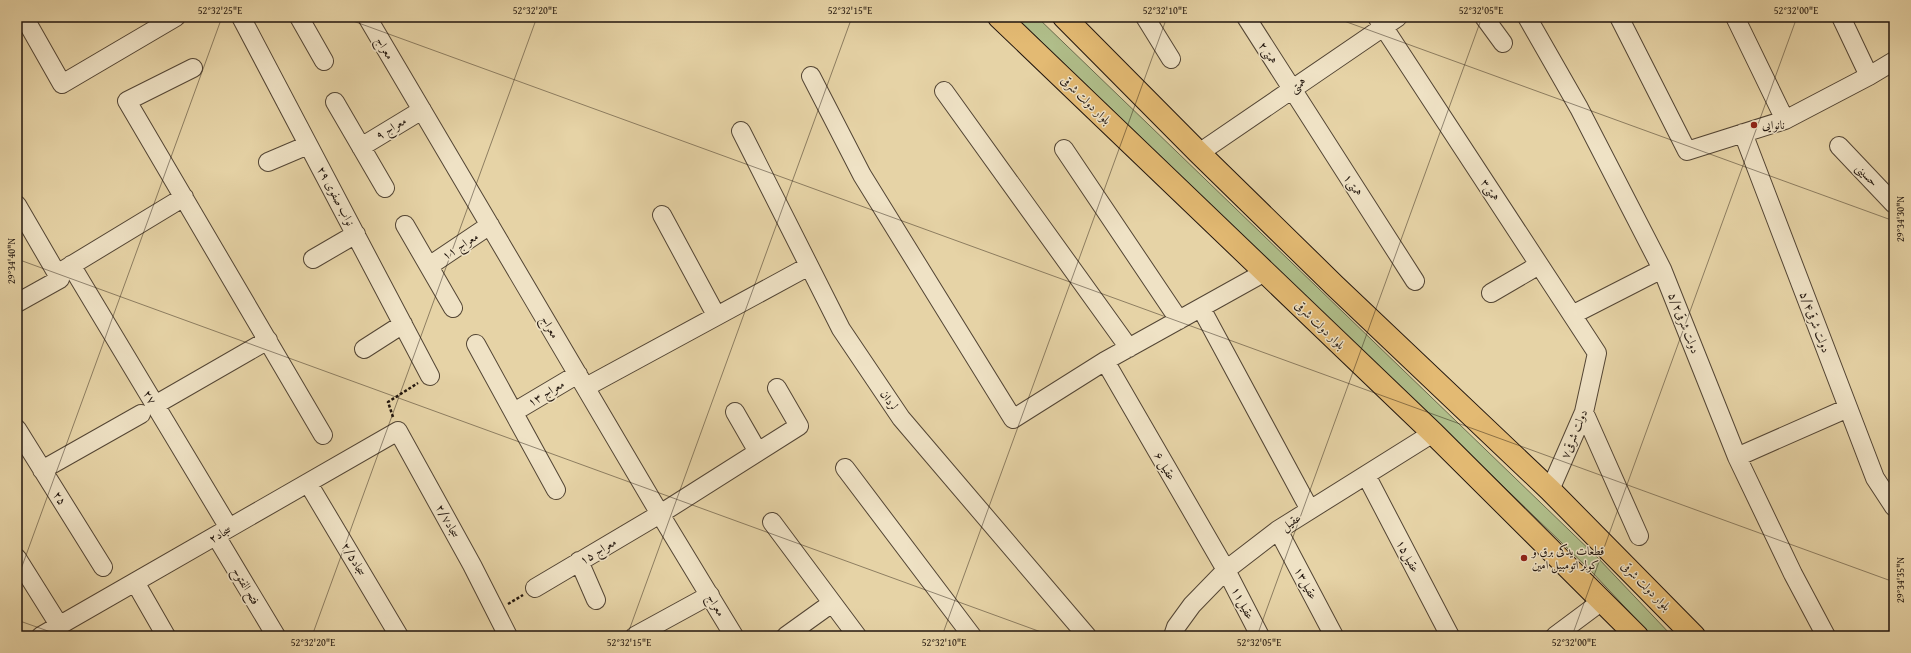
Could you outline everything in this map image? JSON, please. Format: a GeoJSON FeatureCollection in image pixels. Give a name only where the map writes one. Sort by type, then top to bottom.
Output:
{"type":"FeatureCollection","features":[{"type":"Feature","properties":{"kind":"main road","name":"بلوار دولت شرقی"},"geometry":{"type":"LineString","coordinates":[[999,17],[1433,433],[1637,636]]}},
{"type":"Feature","properties":{"kind":"main road","name":"بلوار دولت شرقی"},"geometry":{"type":"LineString","coordinates":[[1064,17],[1199,153],[1334,285],[1550,490],[1694,636]]}},
{"type":"Feature","properties":{"kind":"street"},"geometry":{"type":"LineString","coordinates":[[24,17],[62,84],[176,17]]}},
{"type":"Feature","properties":{"kind":"street","name":"نواب صفوی ۲۹"},"geometry":{"type":"LineString","coordinates":[[241,17],[430,376]]}},
{"type":"Feature","properties":{"kind":"street","name":"معراج"},"geometry":{"type":"LineString","coordinates":[[367,17],[660,514],[734,636]]}},
{"type":"Feature","properties":{"kind":"street"},"geometry":{"type":"LineString","coordinates":[[1145,17],[1171,59]]}},
{"type":"Feature","properties":{"kind":"street","name":"۲همتی"},"geometry":{"type":"LineString","coordinates":[[1246,17],[1291,90]]}},
{"type":"Feature","properties":{"kind":"street"},"geometry":{"type":"LineString","coordinates":[[1484,17],[1503,43]]}},
{"type":"Feature","properties":{"kind":"street","name":"۵/۲دولت شرقی"},"geometry":{"type":"LineString","coordinates":[[1527,17],[1579,108],[1662,269],[1737,457],[1793,574],[1826,636]]}},
{"type":"Feature","properties":{"kind":"street"},"geometry":{"type":"LineString","coordinates":[[1619,17],[1687,151],[1785,120],[1869,76],[1894,60]]}},
{"type":"Feature","properties":{"kind":"street"},"geometry":{"type":"LineString","coordinates":[[1735,17],[1785,120]]}},
{"type":"Feature","properties":{"kind":"street"},"geometry":{"type":"LineString","coordinates":[[1841,17],[1869,76]]}},
{"type":"Feature","properties":{"kind":"street"},"geometry":{"type":"LineString","coordinates":[[303,18],[324,62]]}},
{"type":"Feature","properties":{"kind":"street","name":"همتی"},"geometry":{"type":"LineString","coordinates":[[1199,153],[1291,90],[1386,20]]}},
{"type":"Feature","properties":{"kind":"street","name":"۳همتی"},"geometry":{"type":"LineString","coordinates":[[1386,20],[1597,353]]}},
{"type":"Feature","properties":{"kind":"street"},"geometry":{"type":"LineString","coordinates":[[193,68],[127,101],[323,435]]}},
{"type":"Feature","properties":{"kind":"street"},"geometry":{"type":"LineString","coordinates":[[810,76],[862,175],[1013,419],[1104,361],[1264,272]]}},
{"type":"Feature","properties":{"kind":"street","name":"۱همتی"},"geometry":{"type":"LineString","coordinates":[[1291,90],[1415,281]]}},
{"type":"Feature","properties":{"kind":"street"},"geometry":{"type":"LineString","coordinates":[[944,91],[1129,348]]}},
{"type":"Feature","properties":{"kind":"street"},"geometry":{"type":"LineString","coordinates":[[335,102],[385,188]]}},
{"type":"Feature","properties":{"kind":"street","name":"معراج ۹"},"geometry":{"type":"LineString","coordinates":[[361,147],[422,110]]}},
{"type":"Feature","properties":{"kind":"street","name":"لردان"},"geometry":{"type":"LineString","coordinates":[[741,131],[841,328],[901,418],[1087,636]]}},
{"type":"Feature","properties":{"kind":"street","name":"۵/۴دولت شرقی"},"geometry":{"type":"LineString","coordinates":[[1743,133],[1875,478],[1894,507]]}},
{"type":"Feature","properties":{"kind":"street"},"geometry":{"type":"LineString","coordinates":[[268,162],[308,145]]}},
{"type":"Feature","properties":{"kind":"street","name":"حسینی"},"geometry":{"type":"LineString","coordinates":[[1839,146],[1894,204]]}},
{"type":"Feature","properties":{"kind":"street"},"geometry":{"type":"LineString","coordinates":[[1064,149],[1179,320]]}},
{"type":"Feature","properties":{"kind":"street"},"geometry":{"type":"LineString","coordinates":[[17,304],[63,273],[184,197]]}},
{"type":"Feature","properties":{"kind":"street","name":"۲۷"},"geometry":{"type":"LineString","coordinates":[[17,205],[63,273],[222,532]]}},
{"type":"Feature","properties":{"kind":"street"},"geometry":{"type":"LineString","coordinates":[[662,215],[716,316]]}},
{"type":"Feature","properties":{"kind":"street"},"geometry":{"type":"LineString","coordinates":[[404,225],[453,308]]}},
{"type":"Feature","properties":{"kind":"street","name":"معراج ۱۱"},"geometry":{"type":"LineString","coordinates":[[429,266],[490,226]]}},
{"type":"Feature","properties":{"kind":"street"},"geometry":{"type":"LineString","coordinates":[[313,259],[356,234]]}},
{"type":"Feature","properties":{"kind":"street"},"geometry":{"type":"LineString","coordinates":[[1491,293],[1540,265]]}},
{"type":"Feature","properties":{"kind":"street","name":"معراج ۱۳"},"geometry":{"type":"LineString","coordinates":[[514,412],[716,316],[809,266]]}},
{"type":"Feature","properties":{"kind":"street"},"geometry":{"type":"LineString","coordinates":[[1572,315],[1662,269]]}},
{"type":"Feature","properties":{"kind":"street"},"geometry":{"type":"LineString","coordinates":[[1201,308],[1310,510]]}},
{"type":"Feature","properties":{"kind":"street"},"geometry":{"type":"LineString","coordinates":[[364,349],[403,324]]}},
{"type":"Feature","properties":{"kind":"street"},"geometry":{"type":"LineString","coordinates":[[42,470],[268,340]]}},
{"type":"Feature","properties":{"kind":"street"},"geometry":{"type":"LineString","coordinates":[[476,344],[556,490]]}},
{"type":"Feature","properties":{"kind":"street","name":"۷دولت شرقی"},"geometry":{"type":"LineString","coordinates":[[1550,490],[1584,412],[1597,353]]}},
{"type":"Feature","properties":{"kind":"street","name":"عقیل ۶"},"geometry":{"type":"LineString","coordinates":[[1104,361],[1226,570]]}},
{"type":"Feature","properties":{"kind":"street","name":"معراج ۱۵"},"geometry":{"type":"LineString","coordinates":[[535,588],[660,514],[799,426],[777,388]]}},
{"type":"Feature","properties":{"kind":"street"},"geometry":{"type":"LineString","coordinates":[[1737,457],[1848,408]]}},
{"type":"Feature","properties":{"kind":"street"},"geometry":{"type":"LineString","coordinates":[[735,412],[758,452]]}},
{"type":"Feature","properties":{"kind":"street"},"geometry":{"type":"LineString","coordinates":[[1584,412],[1639,536]]}},
{"type":"Feature","properties":{"kind":"street","name":"۲۵"},"geometry":{"type":"LineString","coordinates":[[17,429],[103,567]]}},
{"type":"Feature","properties":{"kind":"street","name":"۲سجاد"},"geometry":{"type":"LineString","coordinates":[[41,636],[398,431]]}},
{"type":"Feature","properties":{"kind":"street","name":"سجاد۲/۷"},"geometry":{"type":"LineString","coordinates":[[398,431],[472,565],[508,636]]}},
{"type":"Feature","properties":{"kind":"street","name":"عقیل"},"geometry":{"type":"LineString","coordinates":[[1173,636],[1176,627],[1192,605],[1226,570],[1278,530],[1433,433]]}},
{"type":"Feature","properties":{"kind":"street"},"geometry":{"type":"LineString","coordinates":[[845,468],[972,636]]}},
{"type":"Feature","properties":{"kind":"street","name":"عقیل۱۵"},"geometry":{"type":"LineString","coordinates":[[1366,475],[1446,634]]}},
{"type":"Feature","properties":{"kind":"street","name":"۲/۵سجاد"},"geometry":{"type":"LineString","coordinates":[[308,483],[399,636]]}},
{"type":"Feature","properties":{"kind":"street"},"geometry":{"type":"LineString","coordinates":[[772,522],[857,636]]}},
{"type":"Feature","properties":{"kind":"street","name":"عقیل۱۳"},"geometry":{"type":"LineString","coordinates":[[1278,530],[1334,636]]}},
{"type":"Feature","properties":{"kind":"street","name":"فتح الفتوح"},"geometry":{"type":"LineString","coordinates":[[222,532],[276,636]]}},
{"type":"Feature","properties":{"kind":"street"},"geometry":{"type":"LineString","coordinates":[[17,558],[60,625]]}},
{"type":"Feature","properties":{"kind":"street"},"geometry":{"type":"LineString","coordinates":[[579,562],[596,600]]}},
{"type":"Feature","properties":{"kind":"street","name":"عقیل۱۱"},"geometry":{"type":"LineString","coordinates":[[1226,570],[1260,636]]}},
{"type":"Feature","properties":{"kind":"street"},"geometry":{"type":"LineString","coordinates":[[135,582],[166,636]]}},
{"type":"Feature","properties":{"kind":"street"},"geometry":{"type":"LineString","coordinates":[[635,636],[710,596]]}},
{"type":"Feature","properties":{"kind":"street"},"geometry":{"type":"LineString","coordinates":[[1555,636],[1602,601]]}},
{"type":"Feature","properties":{"kind":"street"},"geometry":{"type":"LineString","coordinates":[[786,636],[832,603]]}},
{"type":"Feature","properties":{"kind":"path"},"geometry":{"type":"LineString","coordinates":[[398,431],[388,402],[430,376]]}},
{"type":"Feature","properties":{"kind":"path"},"geometry":{"type":"LineString","coordinates":[[495,611],[535,588]]}},
{"type":"Feature","properties":{"kind":"green space"},"geometry":{"type":"Polygon","coordinates":[[[1016,17],[1037,17],[1598,558],[1672,636],[1652,636],[1591,571],[1016,17]]]}},
{"type":"Feature","properties":{"kind":"place","name":"نانوایی"},"geometry":{"type":"Point","coordinates":[1754,125]}},
{"type":"Feature","properties":{"kind":"place","name":"قطعات یدکی برق و کولر اتومبیل امین"},"geometry":{"type":"Point","coordinates":[1524,558]}}]}
